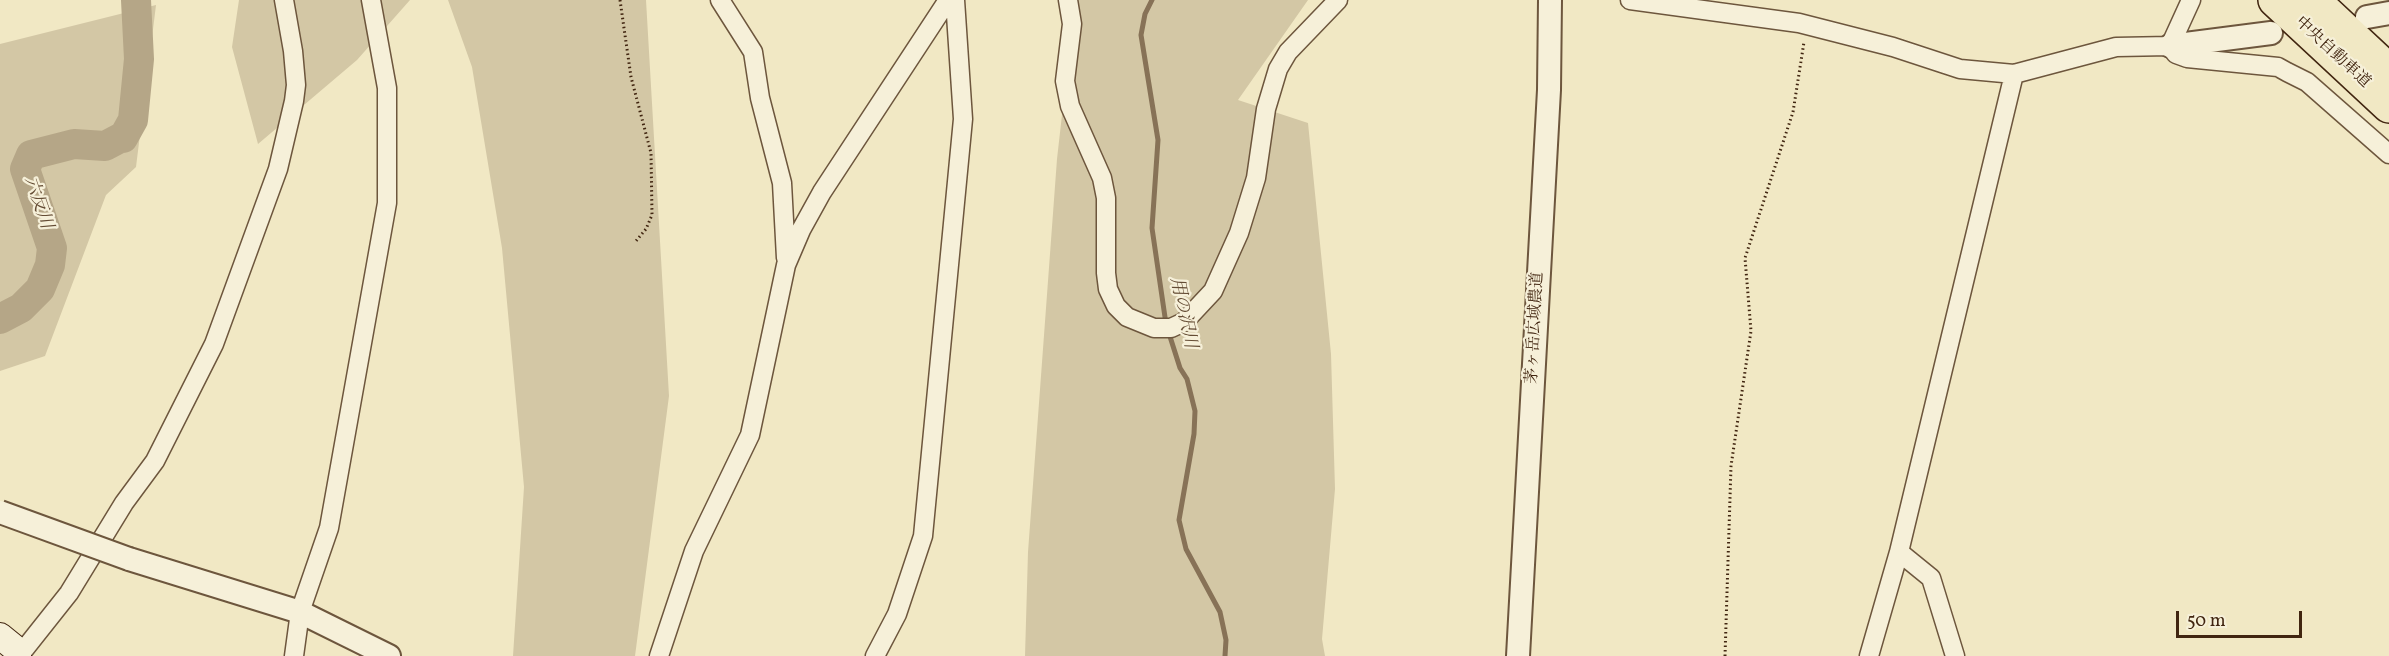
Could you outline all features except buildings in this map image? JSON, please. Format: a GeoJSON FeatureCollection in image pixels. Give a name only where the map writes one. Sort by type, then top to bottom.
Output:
{"type":"FeatureCollection","features":[{"type":"Feature","properties":{"kind":"highway","name":"中央自動車道"},"geometry":{"type":"LineString","coordinates":[[2275,0],[2389,106]]}},
{"type":"Feature","properties":{"kind":"highway","name":"中央自動車道"},"geometry":{"type":"LineString","coordinates":[[2313,0],[2389,71]]}},
{"type":"Feature","properties":{"kind":"main road"},"geometry":{"type":"LineString","coordinates":[[0,636],[16,649],[19,656]]}},
{"type":"Feature","properties":{"kind":"street"},"geometry":{"type":"LineString","coordinates":[[19,656],[69,593],[124,503],[155,461],[214,344],[278,169],[294,100],[296,85],[293,51],[284,0]]}},
{"type":"Feature","properties":{"kind":"street"},"geometry":{"type":"LineString","coordinates":[[294,656],[300,612],[328,528],[387,203],[387,88],[371,0]]}},
{"type":"Feature","properties":{"kind":"street"},"geometry":{"type":"LineString","coordinates":[[720,0],[753,52],[759,98],[782,183],[786,264]]}},
{"type":"Feature","properties":{"kind":"street"},"geometry":{"type":"LineString","coordinates":[[659,656],[694,551],[750,435],[786,264],[822,192],[948,0]]}},
{"type":"Feature","properties":{"kind":"street"},"geometry":{"type":"LineString","coordinates":[[875,656],[897,614],[923,536],[963,119],[955,0]]}},
{"type":"Feature","properties":{"kind":"street"},"geometry":{"type":"LineString","coordinates":[[1068,0],[1072,24],[1065,81],[1070,106],[1102,178],[1106,198],[1108,289],[1116,306],[1127,317],[1154,328],[1171,328],[1184,322],[1213,291],[1243,224],[1256,178],[1266,109],[1278,69],[1288,52],[1338,0]]}},
{"type":"Feature","properties":{"kind":"street","name":"茅ヶ岳広域農道"},"geometry":{"type":"LineString","coordinates":[[1518,656],[1549,90],[1550,0]]}},
{"type":"Feature","properties":{"kind":"street"},"geometry":{"type":"LineString","coordinates":[[1630,0],[1806,25],[1893,47],[1960,69],[2014,74],[2116,47],[2170,46],[2271,33]]}},
{"type":"Feature","properties":{"kind":"street"},"geometry":{"type":"LineString","coordinates":[[2170,46],[2191,0]]}},
{"type":"Feature","properties":{"kind":"street"},"geometry":{"type":"LineString","coordinates":[[2367,17],[2389,12]]}},
{"type":"Feature","properties":{"kind":"street"},"geometry":{"type":"LineString","coordinates":[[2170,46],[2176,54],[2187,58],[2278,67],[2307,82],[2389,154]]}},
{"type":"Feature","properties":{"kind":"street"},"geometry":{"type":"LineString","coordinates":[[1869,656],[1899,552],[2014,74]]}},
{"type":"Feature","properties":{"kind":"street"},"geometry":{"type":"LineString","coordinates":[[0,512],[129,559],[300,612],[389,656]]}},
{"type":"Feature","properties":{"kind":"street"},"geometry":{"type":"LineString","coordinates":[[1899,552],[1931,578],[1955,656]]}},
{"type":"Feature","properties":{"kind":"path"},"geometry":{"type":"LineString","coordinates":[[620,0],[631,77],[651,153],[652,215],[646,229],[636,241]]}},
{"type":"Feature","properties":{"kind":"path"},"geometry":{"type":"LineString","coordinates":[[1725,656],[1731,466],[1751,331],[1745,258],[1793,112],[1806,25]]}},
{"type":"Feature","properties":{"kind":"shaded area"},"geometry":{"type":"Polygon","coordinates":[[[239,0],[410,0],[357,60],[258,144],[232,47],[239,0]]]}},
{"type":"Feature","properties":{"kind":"shaded area"},"geometry":{"type":"Polygon","coordinates":[[[448,0],[646,0],[669,396],[635,656],[513,656],[524,487],[502,248],[472,67],[448,0]]]}},
{"type":"Feature","properties":{"kind":"shaded area"},"geometry":{"type":"Polygon","coordinates":[[[1075,0],[1308,0],[1238,100],[1308,123],[1331,354],[1335,489],[1322,639],[1325,656],[1025,656],[1028,552],[1057,159],[1075,0]]]}},
{"type":"Feature","properties":{"kind":"shaded area"},"geometry":{"type":"Polygon","coordinates":[[[156,5],[136,167],[106,195],[45,356],[0,371],[0,44],[156,5]]]}},
{"type":"Feature","properties":{"kind":"waterway","name":"六反川"},"geometry":{"type":"LineString","coordinates":[[0,319],[21,308],[40,289],[50,265],[52,248],[25,169],[31,155],[74,144],[105,146],[124,136],[123,138],[133,120],[139,59],[136,0]]}},
{"type":"Feature","properties":{"kind":"waterway","name":"用の沢川"},"geometry":{"type":"LineString","coordinates":[[1152,0],[1145,14],[1141,35],[1158,140],[1152,228],[1166,324],[1180,368],[1187,379],[1195,411],[1194,434],[1179,520],[1186,549],[1220,612],[1226,640],[1225,656]]}}]}
